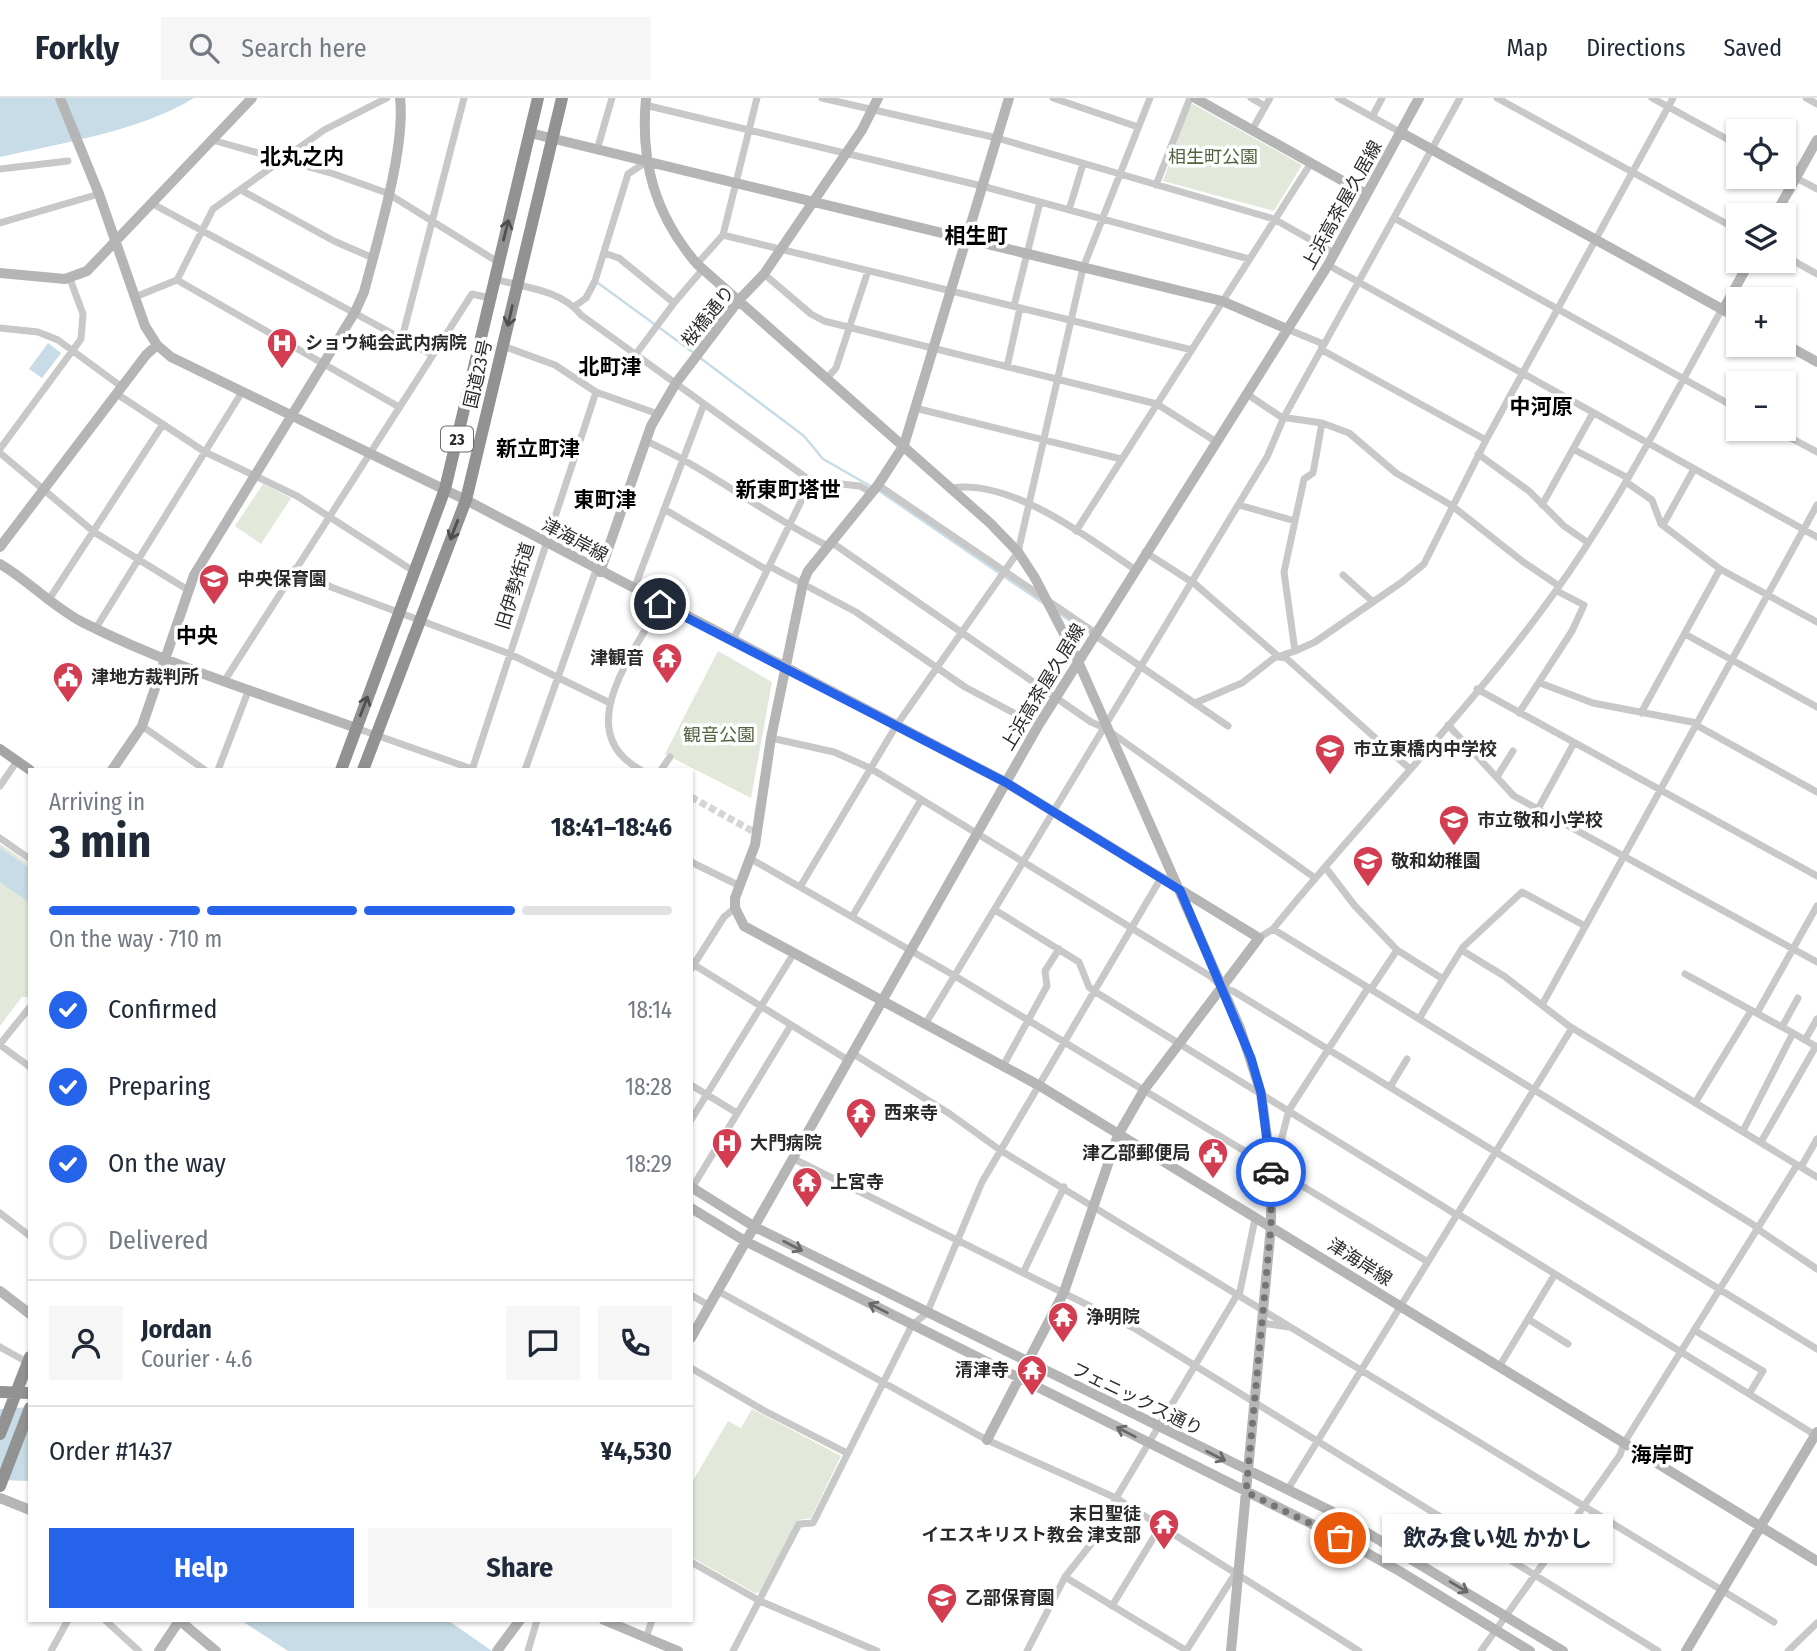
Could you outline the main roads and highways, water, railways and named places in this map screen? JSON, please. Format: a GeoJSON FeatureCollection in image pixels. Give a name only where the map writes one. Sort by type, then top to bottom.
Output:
{"type":"FeatureCollection","features":[{"type":"Feature","properties":{"kind":"highway","name":"国道23号"},"geometry":{"type":"LineString","coordinates":[[342,768],[444,489],[538,98]]}},
{"type":"Feature","properties":{"kind":"highway","name":"国道23号"},"geometry":{"type":"LineString","coordinates":[[364,768],[466,500],[562,98]]}},
{"type":"Feature","properties":{"kind":"highway"},"geometry":{"type":"LineString","coordinates":[[0,1434],[28,1360]]}},
{"type":"Feature","properties":{"kind":"highway"},"geometry":{"type":"LineString","coordinates":[[0,1392],[28,1393]]}},
{"type":"Feature","properties":{"kind":"highway"},"geometry":{"type":"LineString","coordinates":[[0,1486],[28,1413]]}},
{"type":"Feature","properties":{"kind":"main road"},"geometry":{"type":"LineString","coordinates":[[0,749],[28,769]]}},
{"type":"Feature","properties":{"kind":"water"},"geometry":{"type":"Polygon","coordinates":[[[0,98],[194,98],[150,119],[125,127],[0,157],[0,98]]]}},
{"type":"Feature","properties":{"kind":"water"},"geometry":{"type":"Polygon","coordinates":[[[48,343],[61,353],[42,378],[29,369],[48,343]]]}},
{"type":"Feature","properties":{"kind":"water"},"geometry":{"type":"Polygon","coordinates":[[[0,848],[28,867],[28,902],[0,882],[0,848]]]}},
{"type":"Feature","properties":{"kind":"water"},"geometry":{"type":"Polygon","coordinates":[[[28,1407],[28,1481],[0,1480],[0,1409],[28,1407]]]}},
{"type":"Feature","properties":{"kind":"water"},"geometry":{"type":"Polygon","coordinates":[[[244,1622],[450,1622],[492,1651],[288,1651],[244,1622]]]}},
{"type":"Feature","properties":{"kind":"waterway"},"geometry":{"type":"LineString","coordinates":[[598,283],[694,353]]}},
{"type":"Feature","properties":{"kind":"waterway"},"geometry":{"type":"LineString","coordinates":[[699,357],[804,436],[823,459],[872,487]]}},
{"type":"Feature","properties":{"kind":"waterway"},"geometry":{"type":"LineString","coordinates":[[878,490],[1043,603]]}},
{"type":"Feature","properties":{"kind":"waterway"},"geometry":{"type":"LineString","coordinates":[[1057,612],[1080,628]]}},
{"type":"Feature","properties":{"kind":"tunnel"},"geometry":{"type":"LineString","coordinates":[[693,798],[756,833]]}},
{"type":"Feature","properties":{"kind":"place","name":"ショウ純会武内病院"},"geometry":{"type":"Point","coordinates":[282,370]}},
{"type":"Feature","properties":{"kind":"place","name":"中央保育園"},"geometry":{"type":"Point","coordinates":[214,606]}},
{"type":"Feature","properties":{"kind":"place","name":"津観音"},"geometry":{"type":"Point","coordinates":[667,685]}},
{"type":"Feature","properties":{"kind":"place","name":"津地方裁判所"},"geometry":{"type":"Point","coordinates":[68,704]}},
{"type":"Feature","properties":{"kind":"place","name":"市立東橋内中学校"},"geometry":{"type":"Point","coordinates":[1330,776]}},
{"type":"Feature","properties":{"kind":"place","name":"市立敬和小学校"},"geometry":{"type":"Point","coordinates":[1454,847]}},
{"type":"Feature","properties":{"kind":"place","name":"敬和幼稚園"},"geometry":{"type":"Point","coordinates":[1368,888]}},
{"type":"Feature","properties":{"kind":"place","name":"西来寺"},"geometry":{"type":"Point","coordinates":[861,1140]}},
{"type":"Feature","properties":{"kind":"place","name":"大門病院"},"geometry":{"type":"Point","coordinates":[727,1170]}},
{"type":"Feature","properties":{"kind":"place","name":"津乙部郵便局"},"geometry":{"type":"Point","coordinates":[1213,1180]}},
{"type":"Feature","properties":{"kind":"place","name":"上宮寺"},"geometry":{"type":"Point","coordinates":[807,1209]}},
{"type":"Feature","properties":{"kind":"place","name":"浄明院"},"geometry":{"type":"Point","coordinates":[1063,1344]}},
{"type":"Feature","properties":{"kind":"place","name":"清津寺"},"geometry":{"type":"Point","coordinates":[1032,1397]}},
{"type":"Feature","properties":{"kind":"place","name":"飲み食い処 かかし"},"geometry":{"type":"Point","coordinates":[1340,1538]}},
{"type":"Feature","properties":{"kind":"place","name":"末日聖徒 イエスキリスト教会 津支部"},"geometry":{"type":"Point","coordinates":[1164,1551]}},
{"type":"Feature","properties":{"kind":"place","name":"乙部保育園"},"geometry":{"type":"Point","coordinates":[942,1625]}},
{"type":"Feature","properties":{"kind":"district","name":"北丸之内"},"geometry":{"type":"Point","coordinates":[302,157]}},
{"type":"Feature","properties":{"kind":"district","name":"相生町"},"geometry":{"type":"Point","coordinates":[976,236]}},
{"type":"Feature","properties":{"kind":"district","name":"北町津"},"geometry":{"type":"Point","coordinates":[610,367]}},
{"type":"Feature","properties":{"kind":"district","name":"中河原"},"geometry":{"type":"Point","coordinates":[1541,407]}},
{"type":"Feature","properties":{"kind":"district","name":"新立町津"},"geometry":{"type":"Point","coordinates":[538,449]}},
{"type":"Feature","properties":{"kind":"district","name":"新東町塔世"},"geometry":{"type":"Point","coordinates":[788,490]}},
{"type":"Feature","properties":{"kind":"district","name":"東町津"},"geometry":{"type":"Point","coordinates":[605,500]}},
{"type":"Feature","properties":{"kind":"district","name":"中央"},"geometry":{"type":"Point","coordinates":[197,636]}},
{"type":"Feature","properties":{"kind":"district","name":"海岸町"},"geometry":{"type":"Point","coordinates":[1662,1455]}},
{"type":"Feature","properties":{"kind":"park label","name":"相生町公園"},"geometry":{"type":"Point","coordinates":[1213,157]}},
{"type":"Feature","properties":{"kind":"park label","name":"観音公園"},"geometry":{"type":"Point","coordinates":[719,735]}}]}
